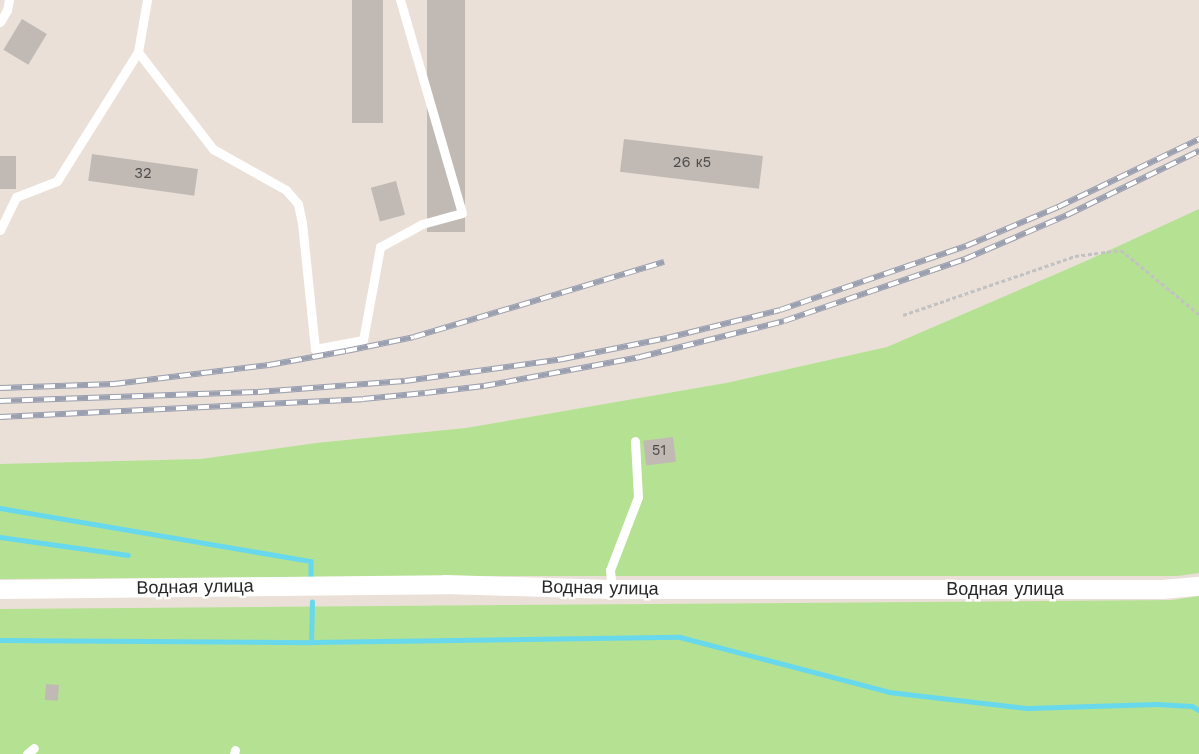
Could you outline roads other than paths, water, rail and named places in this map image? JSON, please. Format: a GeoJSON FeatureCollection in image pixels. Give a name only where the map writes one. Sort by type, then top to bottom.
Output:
{"type":"FeatureCollection","features":[{"type":"Feature","properties":{"kind":"street","name":"Водная улица"},"geometry":{"type":"LineString","coordinates":[[0,589],[445,584],[612,589],[1162,589],[1199,586]]}},
{"type":"Feature","properties":{"kind":"lane"},"geometry":{"type":"LineString","coordinates":[[0,22],[7,10],[9,0]]}},
{"type":"Feature","properties":{"kind":"lane"},"geometry":{"type":"LineString","coordinates":[[0,230],[16,197],[58,182],[138,52],[147,0]]}},
{"type":"Feature","properties":{"kind":"lane"},"geometry":{"type":"LineString","coordinates":[[138,52],[213,149],[286,190],[298,204],[302,223],[315,349],[363,340],[380,247],[422,224],[462,213],[400,0]]}},
{"type":"Feature","properties":{"kind":"lane"},"geometry":{"type":"LineString","coordinates":[[612,589],[610,570],[638,496],[635,441]]}},
{"type":"Feature","properties":{"kind":"waterway"},"geometry":{"type":"LineString","coordinates":[[0,508],[311,561],[311,578]]}},
{"type":"Feature","properties":{"kind":"waterway"},"geometry":{"type":"LineString","coordinates":[[0,537],[128,555]]}},
{"type":"Feature","properties":{"kind":"waterway"},"geometry":{"type":"LineString","coordinates":[[311,642],[312,602]]}},
{"type":"Feature","properties":{"kind":"waterway"},"geometry":{"type":"LineString","coordinates":[[0,640],[311,642],[680,637],[889,692],[1028,708],[1156,704],[1192,706],[1199,710]]}},
{"type":"Feature","properties":{"kind":"railway"},"geometry":{"type":"LineString","coordinates":[[0,401],[258,392],[405,381],[563,359],[667,338],[780,310],[966,246],[1058,207],[1199,139]]}},
{"type":"Feature","properties":{"kind":"railway"},"geometry":{"type":"LineString","coordinates":[[0,417],[363,399],[484,386],[640,357],[784,321],[965,259],[1067,215],[1199,151]]}},
{"type":"Feature","properties":{"kind":"railway"},"geometry":{"type":"LineString","coordinates":[[0,388],[114,384],[269,365],[346,351],[414,337],[664,262]]}}]}
